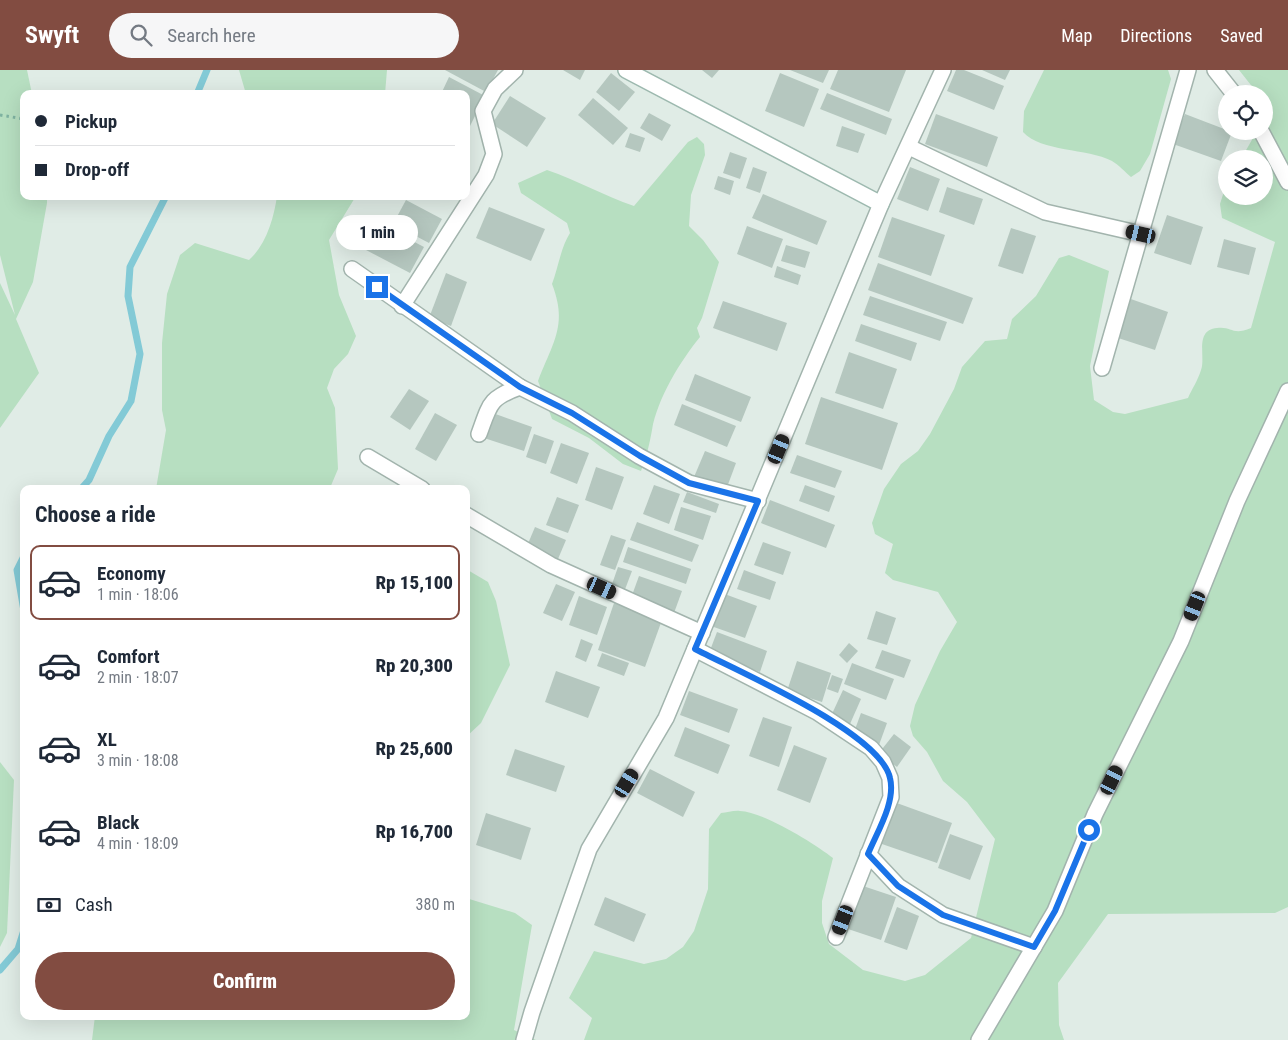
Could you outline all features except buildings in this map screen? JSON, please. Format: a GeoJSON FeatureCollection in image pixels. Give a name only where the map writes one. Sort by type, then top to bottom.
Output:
{"type":"FeatureCollection","features":[{"type":"Feature","properties":{"kind":"street"},"geometry":{"type":"LineString","coordinates":[[402,306],[486,175],[494,154],[484,111],[495,89],[515,70]]}},
{"type":"Feature","properties":{"kind":"street"},"geometry":{"type":"LineString","coordinates":[[626,70],[881,204]]}},
{"type":"Feature","properties":{"kind":"street"},"geometry":{"type":"LineString","coordinates":[[524,1040],[588,849],[666,718],[881,204],[943,70]]}},
{"type":"Feature","properties":{"kind":"street"},"geometry":{"type":"LineString","coordinates":[[1102,368],[1188,70]]}},
{"type":"Feature","properties":{"kind":"street"},"geometry":{"type":"LineString","coordinates":[[1215,70],[1227,85]]}},
{"type":"Feature","properties":{"kind":"street"},"geometry":{"type":"LineString","coordinates":[[1266,140],[1288,182]]}},
{"type":"Feature","properties":{"kind":"street"},"geometry":{"type":"LineString","coordinates":[[908,147],[1044,212],[1141,234]]}},
{"type":"Feature","properties":{"kind":"street"},"geometry":{"type":"LineString","coordinates":[[352,269],[402,306],[520,387],[572,413],[640,456],[689,483],[758,501]]}},
{"type":"Feature","properties":{"kind":"street"},"geometry":{"type":"LineString","coordinates":[[479,434],[489,406],[499,395],[520,387]]}},
{"type":"Feature","properties":{"kind":"street"},"geometry":{"type":"LineString","coordinates":[[979,1040],[1055,911],[1096,814],[1181,641],[1238,501],[1288,391]]}},
{"type":"Feature","properties":{"kind":"street"},"geometry":{"type":"LineString","coordinates":[[368,457],[415,485]]}},
{"type":"Feature","properties":{"kind":"street"},"geometry":{"type":"LineString","coordinates":[[470,517],[551,565],[702,633]]}},
{"type":"Feature","properties":{"kind":"street"},"geometry":{"type":"LineString","coordinates":[[695,649],[817,712],[870,748],[877,755],[890,778],[891,797],[836,937]]}},
{"type":"Feature","properties":{"kind":"street"},"geometry":{"type":"LineString","coordinates":[[868,854],[898,886],[943,915],[1034,947]]}},
{"type":"Feature","properties":{"kind":"path"},"geometry":{"type":"LineString","coordinates":[[0,115],[20,118]]}},
{"type":"Feature","properties":{"kind":"green space"},"geometry":{"type":"Polygon","coordinates":[[[0,70],[27,70],[31,90],[20,90],[20,200],[47,200],[47,203],[33,282],[16,319],[39,373],[0,428],[0,283],[15,315],[0,255],[0,70]]]}},
{"type":"Feature","properties":{"kind":"green space"},"geometry":{"type":"Polygon","coordinates":[[[239,70],[387,70],[385,90],[245,90],[239,70]]]}},
{"type":"Feature","properties":{"kind":"green space"},"geometry":{"type":"Polygon","coordinates":[[[1044,70],[1168,70],[1171,79],[1150,154],[1140,171],[1131,177],[1112,161],[1090,154],[1052,147],[1031,138],[1023,132],[1024,111],[1044,70]]]}},
{"type":"Feature","properties":{"kind":"green space"},"geometry":{"type":"Polygon","coordinates":[[[1239,70],[1288,70],[1288,907],[1275,913],[1108,914],[1058,983],[1059,1025],[1064,1040],[584,1040],[592,1018],[569,998],[594,951],[644,964],[666,959],[683,947],[694,931],[708,889],[709,829],[721,813],[740,811],[762,817],[802,837],[833,858],[822,901],[822,923],[829,944],[863,970],[905,981],[925,975],[971,938],[995,839],[967,802],[943,781],[927,752],[913,736],[910,726],[915,705],[940,651],[957,622],[938,592],[893,580],[885,573],[893,544],[875,534],[872,523],[884,489],[901,464],[918,451],[930,434],[954,389],[962,367],[985,341],[1007,339],[1012,319],[1036,296],[1059,258],[1069,255],[1109,271],[1090,366],[1094,400],[1113,412],[1125,414],[1188,398],[1201,370],[1202,345],[1206,334],[1210,330],[1217,328],[1240,331],[1251,328],[1275,242],[1222,218],[1220,205],[1273,205],[1273,150],[1246,150],[1252,140],[1273,140],[1273,85],[1251,85],[1239,70]]]}},
{"type":"Feature","properties":{"kind":"green space"},"geometry":{"type":"Polygon","coordinates":[[[697,137],[704,144],[705,155],[691,195],[689,226],[703,240],[719,262],[702,318],[697,328],[700,337],[685,357],[664,393],[655,418],[648,451],[641,471],[623,464],[589,438],[552,419],[538,381],[557,333],[559,311],[552,284],[562,251],[570,233],[567,223],[521,193],[518,183],[547,170],[634,206],[688,142],[697,137]]]}},
{"type":"Feature","properties":{"kind":"green space"},"geometry":{"type":"Polygon","coordinates":[[[276,200],[354,200],[329,240],[339,295],[356,336],[348,354],[334,369],[327,388],[335,408],[338,469],[331,485],[157,485],[166,430],[162,410],[162,343],[167,294],[180,255],[195,243],[249,260],[265,239],[276,200]]]}},
{"type":"Feature","properties":{"kind":"green space"},"geometry":{"type":"Polygon","coordinates":[[[470,571],[488,582],[496,601],[510,665],[481,723],[470,733],[470,571]]]}},
{"type":"Feature","properties":{"kind":"green space"},"geometry":{"type":"Polygon","coordinates":[[[0,762],[14,780],[7,933],[0,947],[0,762]]]}},
{"type":"Feature","properties":{"kind":"green space"},"geometry":{"type":"Polygon","coordinates":[[[470,899],[515,913],[532,925],[514,1030],[536,1040],[92,1040],[94,1020],[470,1020],[470,899]]]}},
{"type":"Feature","properties":{"kind":"waterway"},"geometry":{"type":"LineString","coordinates":[[199,90],[207,70]]}},
{"type":"Feature","properties":{"kind":"waterway"},"geometry":{"type":"LineString","coordinates":[[85,485],[89,480],[109,436],[131,401],[140,354],[128,296],[130,267],[164,200]]}},
{"type":"Feature","properties":{"kind":"waterway"},"geometry":{"type":"LineString","coordinates":[[20,564],[17,570],[20,588]]}},
{"type":"Feature","properties":{"kind":"waterway"},"geometry":{"type":"LineString","coordinates":[[0,970],[18,949],[20,943]]}},
{"type":"Feature","properties":{"kind":"route"},"geometry":{"type":"LineString","coordinates":[[377,287],[520,387],[572,413],[640,456],[689,483],[758,501],[695,649],[817,712],[870,748],[883,762],[890,778],[891,797],[868,854],[898,886],[920,902],[943,915],[1034,947],[1055,911],[1089,830]]}}]}
